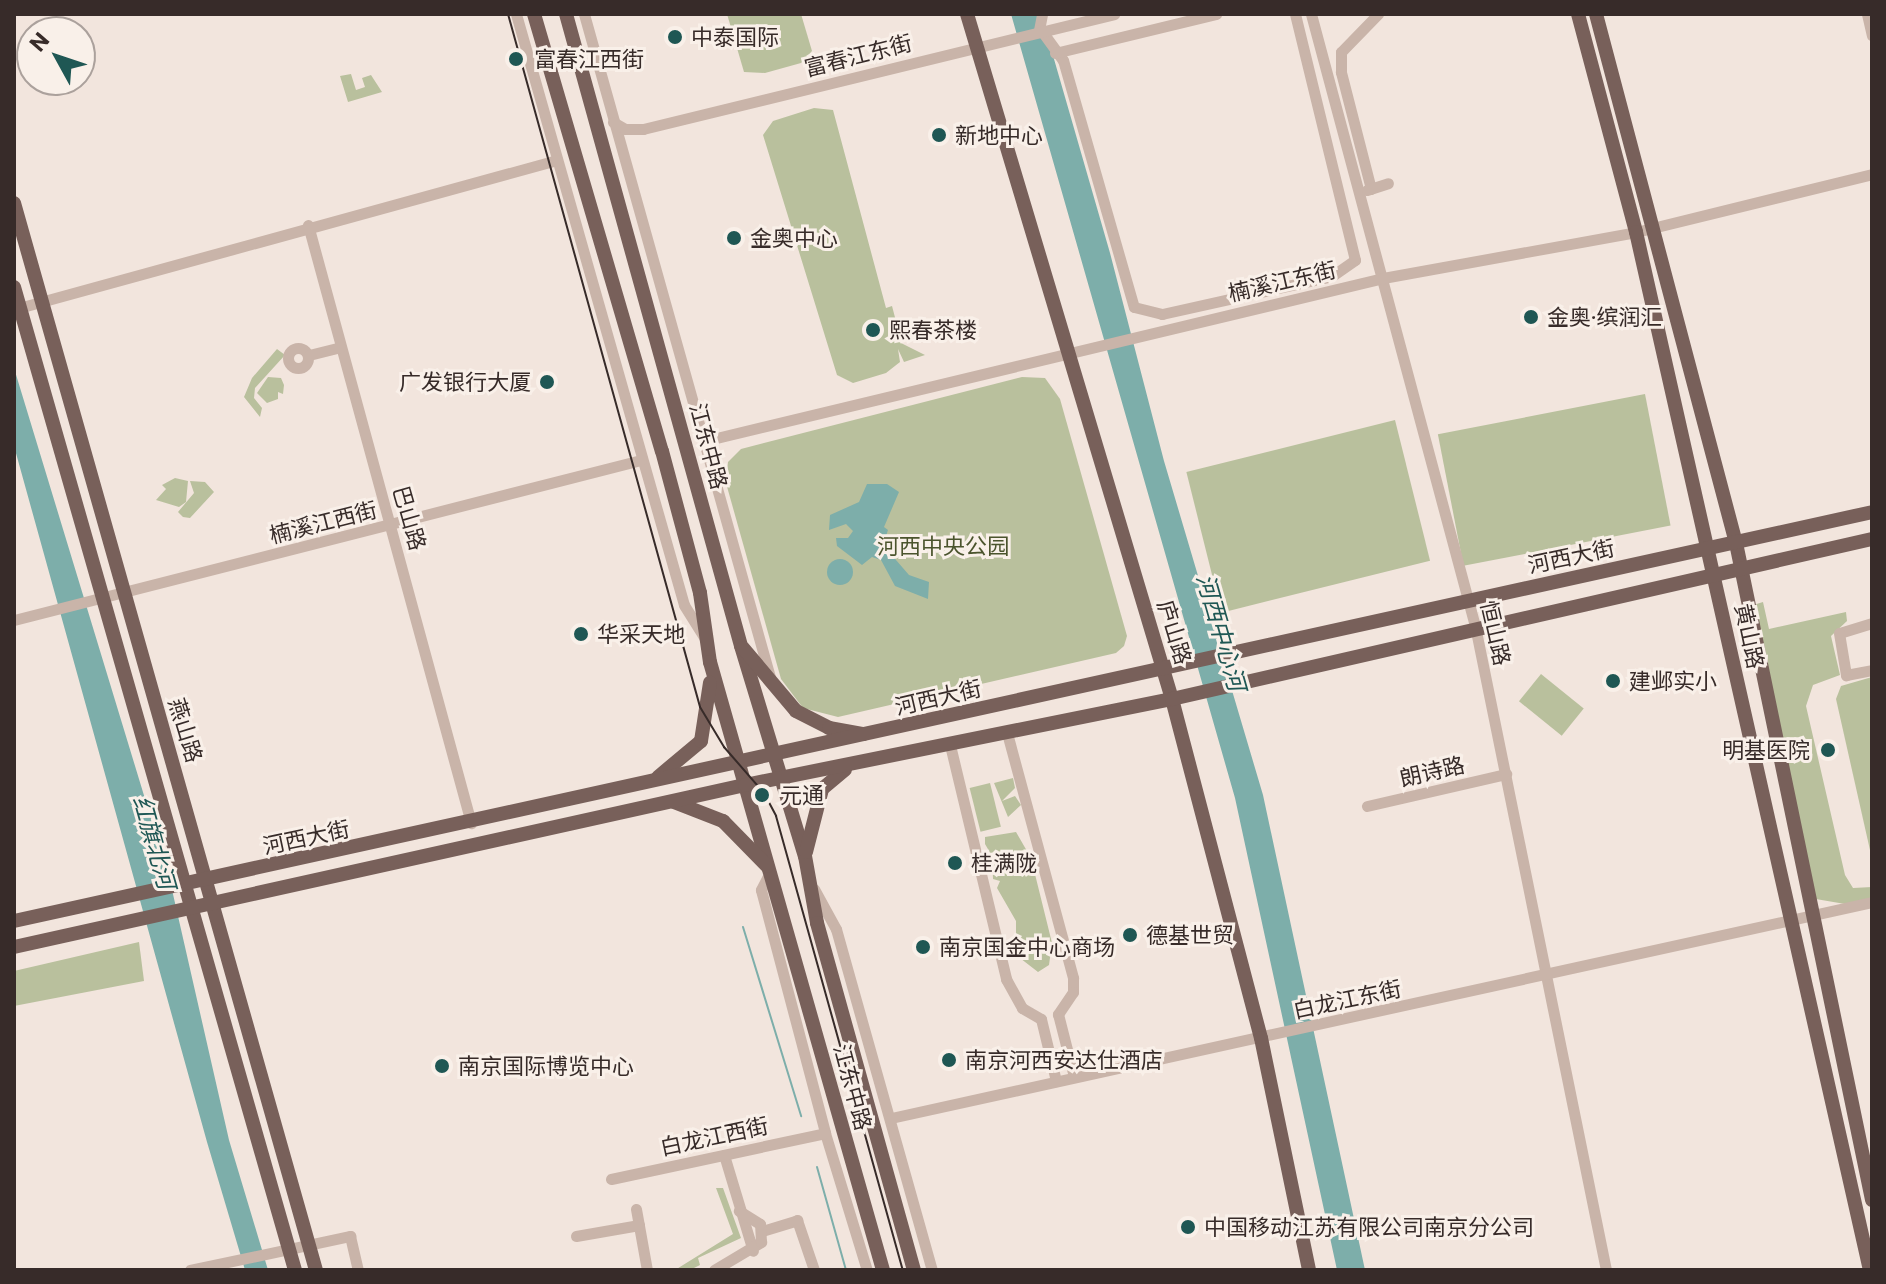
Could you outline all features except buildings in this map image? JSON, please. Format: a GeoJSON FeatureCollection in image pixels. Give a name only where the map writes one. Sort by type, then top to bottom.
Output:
{"type":"FeatureCollection","features":[{"type":"Feature","properties":{"kind":"main road","name":"江东中路"},"geometry":{"type":"LineString","coordinates":[[534,14],[666,466],[700,593],[710,662],[883,1270]]}},
{"type":"Feature","properties":{"kind":"main road","name":"江东中路"},"geometry":{"type":"LineString","coordinates":[[566,14],[741,646],[805,856],[814,889],[817,923],[914,1270]]}},
{"type":"Feature","properties":{"kind":"main road","name":"庐山路"},"geometry":{"type":"LineString","coordinates":[[967,14],[1172,699],[1261,1038],[1309,1270]]}},
{"type":"Feature","properties":{"kind":"main road","name":"黄山路"},"geometry":{"type":"LineString","coordinates":[[1578,14],[1736,543],[1872,1200]]}},
{"type":"Feature","properties":{"kind":"main road","name":"黄山路"},"geometry":{"type":"LineString","coordinates":[[1596,14],[1788,918],[1870,1270]]}},
{"type":"Feature","properties":{"kind":"main road","name":"燕山路"},"geometry":{"type":"LineString","coordinates":[[14,203],[122,593],[216,906],[316,1270]]}},
{"type":"Feature","properties":{"kind":"main road","name":"燕山路"},"geometry":{"type":"LineString","coordinates":[[14,287],[17,308],[195,911],[295,1270]]}},
{"type":"Feature","properties":{"kind":"main road","name":"河西大街"},"geometry":{"type":"LineString","coordinates":[[14,921],[872,735],[1162,666],[1872,512]]}},
{"type":"Feature","properties":{"kind":"main road"},"geometry":{"type":"LineString","coordinates":[[14,947],[195,911],[745,785],[1172,699],[1475,626],[1872,539]]}},
{"type":"Feature","properties":{"kind":"main road"},"geometry":{"type":"LineString","coordinates":[[741,646],[807,718],[872,735]]}},
{"type":"Feature","properties":{"kind":"main road"},"geometry":{"type":"LineString","coordinates":[[650,783],[701,741],[707,723],[710,662]]}},
{"type":"Feature","properties":{"kind":"main road"},"geometry":{"type":"LineString","coordinates":[[805,856],[822,789],[852,765]]}},
{"type":"Feature","properties":{"kind":"main road"},"geometry":{"type":"LineString","coordinates":[[674,801],[723,821],[769,870]]}},
{"type":"Feature","properties":{"kind":"street","name":"江东中路"},"geometry":{"type":"LineString","coordinates":[[516,14],[684,605],[705,638]]}},
{"type":"Feature","properties":{"kind":"street","name":"江东中路"},"geometry":{"type":"LineString","coordinates":[[584,14],[770,678]]}},
{"type":"Feature","properties":{"kind":"street"},"geometry":{"type":"LineString","coordinates":[[1042,14],[1043,30],[1055,53],[1063,60],[1134,307],[1162,314],[1332,276],[1355,260],[1295,14]]}},
{"type":"Feature","properties":{"kind":"street","name":"富春江东街"},"geometry":{"type":"LineString","coordinates":[[613,122],[625,129],[643,129],[1114,14]]}},
{"type":"Feature","properties":{"kind":"street"},"geometry":{"type":"LineString","coordinates":[[1055,53],[1216,14]]}},
{"type":"Feature","properties":{"kind":"street","name":"恒山路"},"geometry":{"type":"LineString","coordinates":[[1311,14],[1365,191],[1383,278],[1475,626],[1606,1270]]}},
{"type":"Feature","properties":{"kind":"street"},"geometry":{"type":"LineString","coordinates":[[1378,14],[1341,52],[1341,72],[1365,191],[1388,183]]}},
{"type":"Feature","properties":{"kind":"street"},"geometry":{"type":"LineString","coordinates":[[1867,14],[1872,35]]}},
{"type":"Feature","properties":{"kind":"street"},"geometry":{"type":"LineString","coordinates":[[17,308],[308,225],[557,160]]}},
{"type":"Feature","properties":{"kind":"street","name":"楠溪江东街"},"geometry":{"type":"LineString","coordinates":[[704,441],[1383,278],[1644,230],[1872,174]]}},
{"type":"Feature","properties":{"kind":"street","name":"巴山路"},"geometry":{"type":"LineString","coordinates":[[308,225],[471,823]]}},
{"type":"Feature","properties":{"kind":"street"},"geometry":{"type":"LineString","coordinates":[[309,355],[340,347]]}},
{"type":"Feature","properties":{"kind":"street","name":"楠溪江西街"},"geometry":{"type":"LineString","coordinates":[[14,620],[641,460]]}},
{"type":"Feature","properties":{"kind":"street"},"geometry":{"type":"LineString","coordinates":[[1872,623],[1839,633],[1846,675],[1872,670]]}},
{"type":"Feature","properties":{"kind":"street"},"geometry":{"type":"LineString","coordinates":[[1007,733],[1073,978],[1073,992],[1058,1014],[1074,1077]]}},
{"type":"Feature","properties":{"kind":"street"},"geometry":{"type":"LineString","coordinates":[[950,745],[1006,979],[1022,1008],[1041,1019],[1056,1081]]}},
{"type":"Feature","properties":{"kind":"street","name":"朗诗路"},"geometry":{"type":"LineString","coordinates":[[1367,806],[1506,774]]}},
{"type":"Feature","properties":{"kind":"street"},"geometry":{"type":"LineString","coordinates":[[769,870],[761,890],[825,1133],[867,1270]]}},
{"type":"Feature","properties":{"kind":"street","name":"江东中路"},"geometry":{"type":"LineString","coordinates":[[814,889],[836,929],[932,1270]]}},
{"type":"Feature","properties":{"kind":"street","name":"白龙江东街"},"geometry":{"type":"LineString","coordinates":[[891,1118],[1548,975],[1788,918],[1872,902]]}},
{"type":"Feature","properties":{"kind":"street","name":"白龙江西街"},"geometry":{"type":"LineString","coordinates":[[611,1179],[825,1133]]}},
{"type":"Feature","properties":{"kind":"street"},"geometry":{"type":"LineString","coordinates":[[724,1155],[753,1251]]}},
{"type":"Feature","properties":{"kind":"street"},"geometry":{"type":"LineString","coordinates":[[636,1209],[647,1270]]}},
{"type":"Feature","properties":{"kind":"street"},"geometry":{"type":"LineString","coordinates":[[739,1211],[754,1218],[762,1231]]}},
{"type":"Feature","properties":{"kind":"street"},"geometry":{"type":"LineString","coordinates":[[714,1270],[753,1251],[762,1231],[797,1220],[814,1270]]}},
{"type":"Feature","properties":{"kind":"street"},"geometry":{"type":"LineString","coordinates":[[576,1236],[639,1225]]}},
{"type":"Feature","properties":{"kind":"street"},"geometry":{"type":"LineString","coordinates":[[190,1270],[350,1236],[358,1270]]}},
{"type":"Feature","properties":{"kind":"green space"},"geometry":{"type":"Polygon","coordinates":[[[727,14],[801,14],[812,51],[801,63],[765,73],[744,72],[727,14]]]}},
{"type":"Feature","properties":{"kind":"green space"},"geometry":{"type":"Polygon","coordinates":[[[351,74],[356,90],[365,87],[362,78],[371,75],[382,92],[348,102],[340,76],[351,74]]]}},
{"type":"Feature","properties":{"kind":"green space"},"geometry":{"type":"Polygon","coordinates":[[[814,108],[833,110],[886,308],[892,306],[897,325],[891,326],[895,340],[925,355],[904,362],[898,349],[900,362],[886,373],[853,383],[837,375],[763,135],[773,121],[814,108]]]}},
{"type":"Feature","properties":{"kind":"green space"},"geometry":{"type":"Polygon","coordinates":[[[277,349],[285,355],[255,388],[254,398],[262,408],[260,417],[244,397],[252,378],[277,349]]]}},
{"type":"Feature","properties":{"kind":"green space"},"geometry":{"type":"Polygon","coordinates":[[[268,377],[281,378],[284,385],[283,394],[278,392],[278,399],[267,403],[257,393],[268,377]]]}},
{"type":"Feature","properties":{"kind":"green space","name":"河西中央公园"},"geometry":{"type":"Polygon","coordinates":[[[1022,377],[1045,378],[1060,399],[1127,636],[1124,646],[1116,653],[838,717],[803,708],[781,679],[726,483],[728,462],[741,449],[1022,377]]]}},
{"type":"Feature","properties":{"kind":"green space"},"geometry":{"type":"Polygon","coordinates":[[[1645,394],[1671,526],[1463,566],[1438,434],[1645,394]]]}},
{"type":"Feature","properties":{"kind":"green space"},"geometry":{"type":"Polygon","coordinates":[[[1395,420],[1430,561],[1221,613],[1186,472],[1395,420]]]}},
{"type":"Feature","properties":{"kind":"green space"},"geometry":{"type":"Polygon","coordinates":[[[175,478],[188,481],[186,502],[179,507],[156,500],[166,489],[162,485],[175,478]]]}},
{"type":"Feature","properties":{"kind":"green space"},"geometry":{"type":"Polygon","coordinates":[[[190,481],[205,482],[214,492],[190,518],[178,512],[194,493],[190,481]]]}},
{"type":"Feature","properties":{"kind":"green space"},"geometry":{"type":"Polygon","coordinates":[[[1763,602],[1769,629],[1846,612],[1847,621],[1831,636],[1840,675],[1813,685],[1806,706],[1845,875],[1853,888],[1872,887],[1872,898],[1845,904],[1810,898],[1750,606],[1763,602]]]}},
{"type":"Feature","properties":{"kind":"green space"},"geometry":{"type":"Polygon","coordinates":[[[1541,674],[1584,709],[1562,736],[1519,701],[1541,674]]]}},
{"type":"Feature","properties":{"kind":"green space"},"geometry":{"type":"Polygon","coordinates":[[[1872,677],[1872,859],[1836,699],[1841,686],[1872,677]]]}},
{"type":"Feature","properties":{"kind":"green space"},"geometry":{"type":"Polygon","coordinates":[[[1013,778],[1015,788],[1002,801],[1015,796],[1021,805],[1008,817],[994,783],[1013,778]]]}},
{"type":"Feature","properties":{"kind":"green space"},"geometry":{"type":"Polygon","coordinates":[[[990,783],[1001,827],[981,832],[970,788],[990,783]]]}},
{"type":"Feature","properties":{"kind":"green space"},"geometry":{"type":"Polygon","coordinates":[[[1016,832],[1031,858],[1052,943],[1049,965],[1038,972],[1016,955],[1016,921],[997,888],[1000,881],[993,879],[992,856],[985,844],[985,837],[1016,832]]]}},
{"type":"Feature","properties":{"kind":"green space"},"geometry":{"type":"Polygon","coordinates":[[[139,942],[144,981],[14,1006],[14,971],[139,942]]]}},
{"type":"Feature","properties":{"kind":"green space"},"geometry":{"type":"Polygon","coordinates":[[[716,1188],[723,1188],[741,1238],[698,1258],[700,1265],[690,1270],[675,1270],[733,1234],[716,1188]]]}},
{"type":"Feature","properties":{"kind":"water"},"geometry":{"type":"Polygon","coordinates":[[[1011,14],[1041,14],[1110,253],[1164,461],[1263,795],[1365,1270],[1337,1270],[1235,798],[1011,14]]]}},
{"type":"Feature","properties":{"kind":"water","name":"红旗北河"},"geometry":{"type":"Polygon","coordinates":[[[14,368],[170,881],[229,1140],[268,1270],[245,1270],[207,1142],[14,446],[14,368]]]}},
{"type":"Feature","properties":{"kind":"water"},"geometry":{"type":"Polygon","coordinates":[[[867,484],[887,484],[899,492],[884,527],[888,530],[883,545],[909,575],[929,582],[928,599],[895,586],[881,560],[872,557],[862,565],[837,546],[836,538],[848,538],[853,531],[846,524],[829,530],[830,515],[859,502],[867,484]]]}},
{"type":"Feature","properties":{"kind":"water"},"geometry":{"type":"Polygon","coordinates":[[[840,559],[849,563],[853,572],[849,581],[840,585],[831,581],[827,572],[831,563],[840,559]]]}},
{"type":"Feature","properties":{"kind":"waterway"},"geometry":{"type":"LineString","coordinates":[[743,927],[801,1116]]}},
{"type":"Feature","properties":{"kind":"waterway"},"geometry":{"type":"LineString","coordinates":[[817,1167],[846,1270]]}},
{"type":"Feature","properties":{"kind":"tram line"},"geometry":{"type":"LineString","coordinates":[[508,14],[700,707],[724,747],[764,793],[776,816],[903,1270]]}},
{"type":"Feature","properties":{"kind":"place","name":"中泰国际"},"geometry":{"type":"Point","coordinates":[675,37]}},
{"type":"Feature","properties":{"kind":"place","name":"富春江西街"},"geometry":{"type":"Point","coordinates":[516,59]}},
{"type":"Feature","properties":{"kind":"place","name":"新地中心"},"geometry":{"type":"Point","coordinates":[939,135]}},
{"type":"Feature","properties":{"kind":"place","name":"金奥中心"},"geometry":{"type":"Point","coordinates":[734,238]}},
{"type":"Feature","properties":{"kind":"place","name":"金奥·缤润汇"},"geometry":{"type":"Point","coordinates":[1531,317]}},
{"type":"Feature","properties":{"kind":"place","name":"熙春茶楼"},"geometry":{"type":"Point","coordinates":[873,330]}},
{"type":"Feature","properties":{"kind":"place","name":"广发银行大厦"},"geometry":{"type":"Point","coordinates":[547,382]}},
{"type":"Feature","properties":{"kind":"place","name":"华采天地"},"geometry":{"type":"Point","coordinates":[581,634]}},
{"type":"Feature","properties":{"kind":"place","name":"建邺实小"},"geometry":{"type":"Point","coordinates":[1613,681]}},
{"type":"Feature","properties":{"kind":"place","name":"明基医院"},"geometry":{"type":"Point","coordinates":[1828,750]}},
{"type":"Feature","properties":{"kind":"place","name":"元通"},"geometry":{"type":"Point","coordinates":[762,795]}},
{"type":"Feature","properties":{"kind":"place","name":"桂满陇"},"geometry":{"type":"Point","coordinates":[955,863]}},
{"type":"Feature","properties":{"kind":"place","name":"德基世贸"},"geometry":{"type":"Point","coordinates":[1130,935]}},
{"type":"Feature","properties":{"kind":"place","name":"南京国金中心商场"},"geometry":{"type":"Point","coordinates":[923,947]}},
{"type":"Feature","properties":{"kind":"place","name":"南京河西安达仕酒店"},"geometry":{"type":"Point","coordinates":[949,1060]}},
{"type":"Feature","properties":{"kind":"place","name":"南京国际博览中心"},"geometry":{"type":"Point","coordinates":[442,1066]}},
{"type":"Feature","properties":{"kind":"place","name":"中国移动江苏有限公司南京分公司"},"geometry":{"type":"Point","coordinates":[1188,1227]}},
{"type":"Feature","properties":{"kind":"water label","name":"河西中心河"},"geometry":{"type":"Point","coordinates":[1222,632]}}]}
